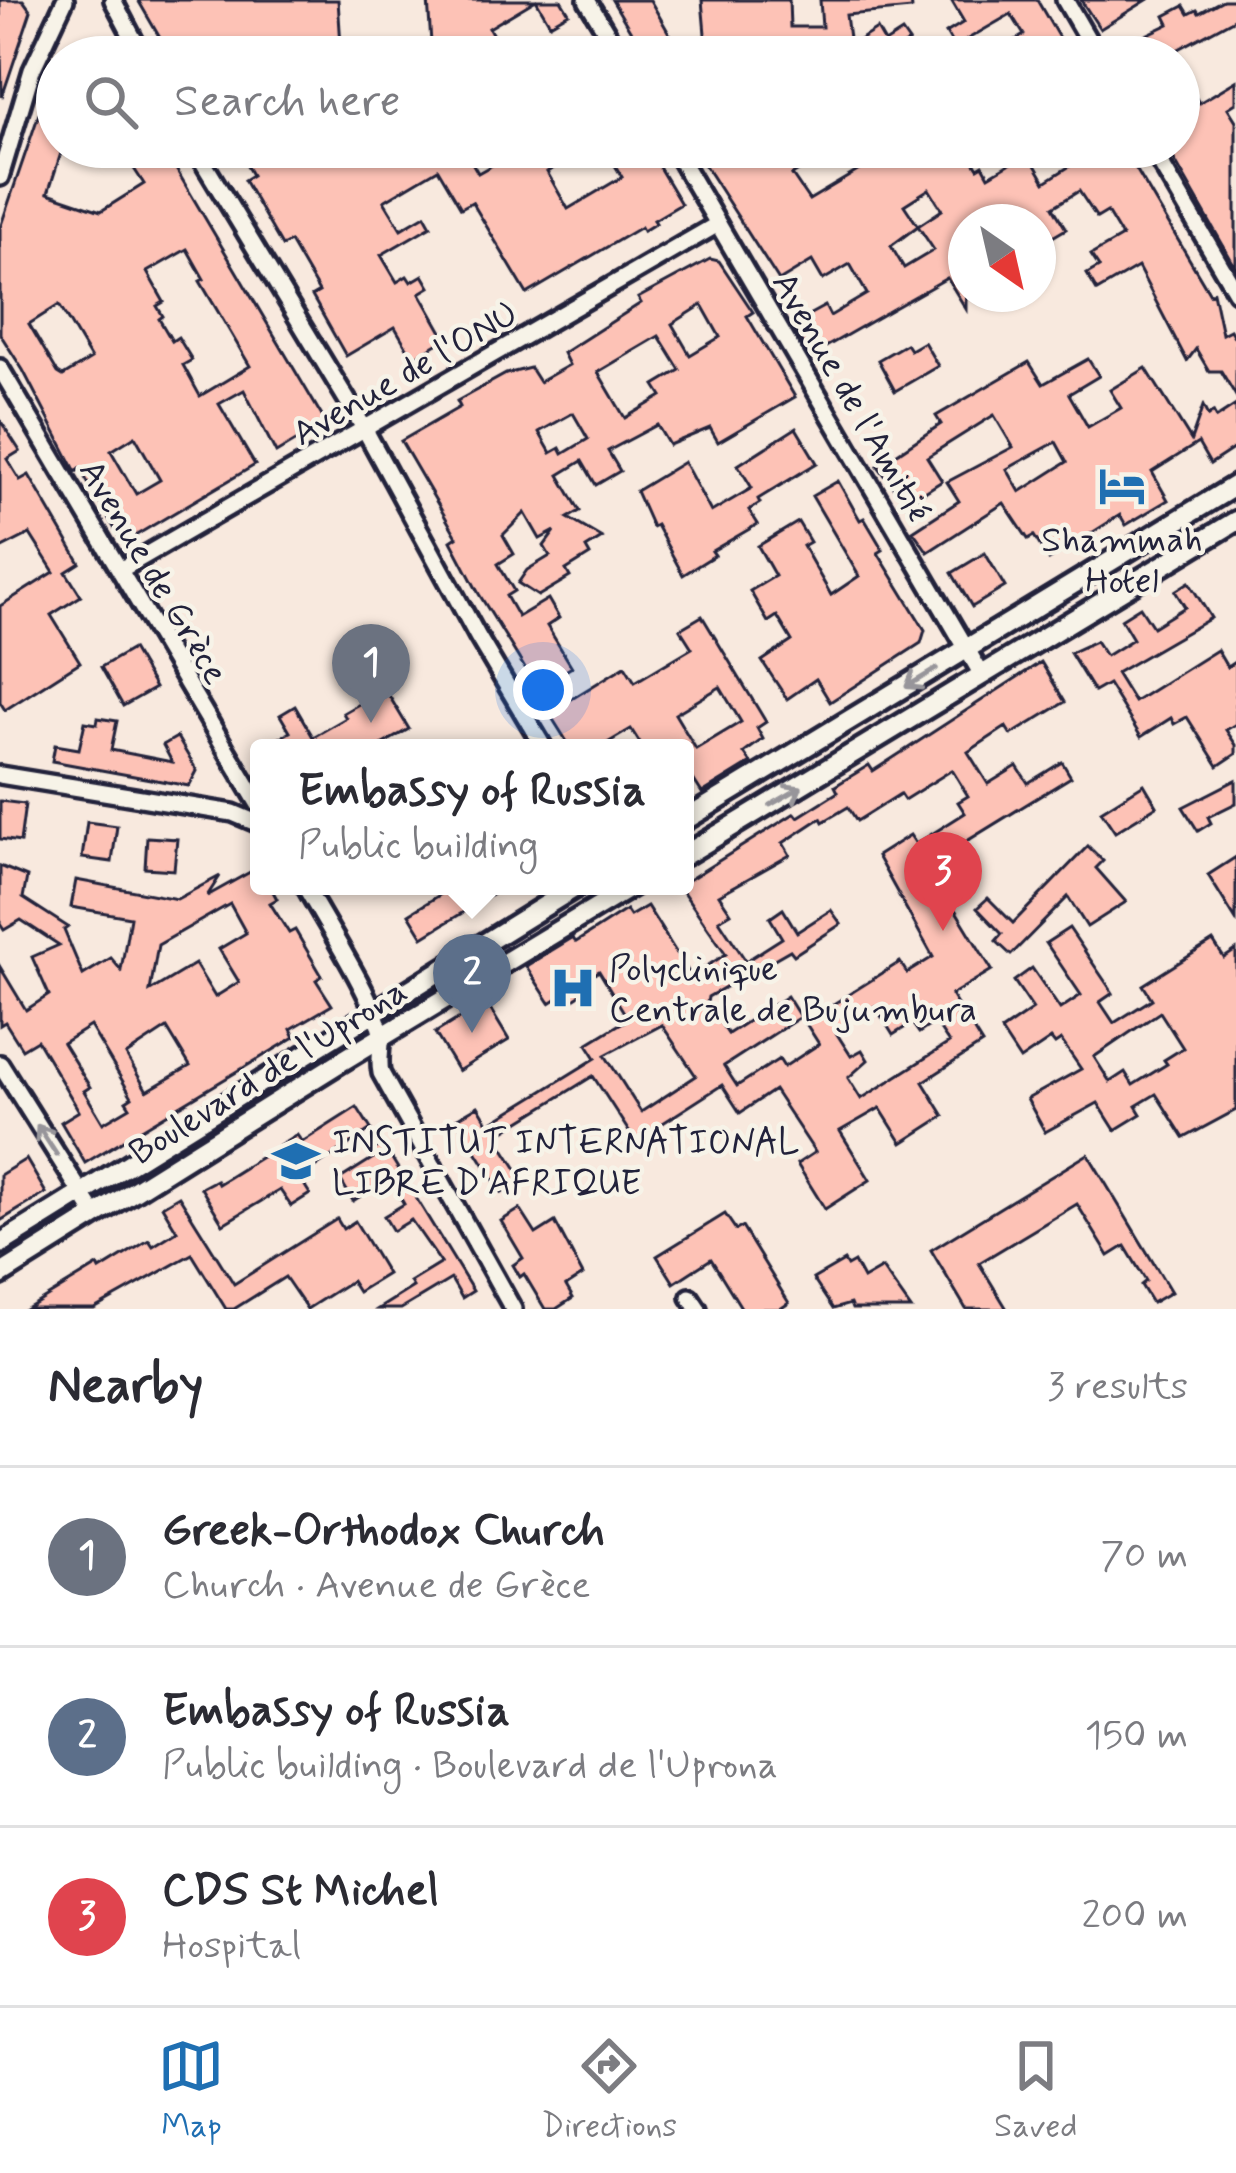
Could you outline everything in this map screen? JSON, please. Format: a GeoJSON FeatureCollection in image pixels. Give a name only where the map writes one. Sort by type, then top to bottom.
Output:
{"type":"FeatureCollection","features":[{"type":"Feature","properties":{"kind":"street"},"geometry":{"type":"LineString","coordinates":[[48,36],[65,0]]}},
{"type":"Feature","properties":{"kind":"street"},"geometry":{"type":"LineString","coordinates":[[113,0],[132,36]]}},
{"type":"Feature","properties":{"kind":"street"},"geometry":{"type":"LineString","coordinates":[[587,0],[608,36]]}},
{"type":"Feature","properties":{"kind":"street"},"geometry":{"type":"LineString","coordinates":[[1065,0],[1086,36]]}},
{"type":"Feature","properties":{"kind":"street"},"geometry":{"type":"LineString","coordinates":[[0,178],[36,62]]}},
{"type":"Feature","properties":{"kind":"street"},"geometry":{"type":"LineString","coordinates":[[207,168],[364,428],[539,739]]}},
{"type":"Feature","properties":{"kind":"street","name":"Avenue de l'Amitié"},"geometry":{"type":"LineString","coordinates":[[685,168],[982,675]]}},
{"type":"Feature","properties":{"kind":"street"},"geometry":{"type":"LineString","coordinates":[[1163,168],[1236,292]]}},
{"type":"Feature","properties":{"kind":"street","name":"Avenue de l'ONU"},"geometry":{"type":"LineString","coordinates":[[120,570],[718,224]]}},
{"type":"Feature","properties":{"kind":"street","name":"Avenue de Grèce"},"geometry":{"type":"LineString","coordinates":[[0,368],[250,790]]}},
{"type":"Feature","properties":{"kind":"street"},"geometry":{"type":"LineString","coordinates":[[694,815],[1236,485]]}},
{"type":"Feature","properties":{"kind":"street"},"geometry":{"type":"LineString","coordinates":[[694,850],[1236,521]]}},
{"type":"Feature","properties":{"kind":"street"},"geometry":{"type":"LineString","coordinates":[[0,775],[233,813],[250,820]]}},
{"type":"Feature","properties":{"kind":"street"},"geometry":{"type":"LineString","coordinates":[[310,895],[373,1011],[381,1037],[377,1055],[381,1073],[513,1309]]}},
{"type":"Feature","properties":{"kind":"street","name":"Boulevard de l'Uprona"},"geometry":{"type":"LineString","coordinates":[[0,1244],[562,895]]}},
{"type":"Feature","properties":{"kind":"street","name":"Boulevard de l'Uprona"},"geometry":{"type":"LineString","coordinates":[[0,1275],[616,895]]}},
{"type":"Feature","properties":{"kind":"street"},"geometry":{"type":"LineString","coordinates":[[0,1064],[95,1215]]}},
{"type":"Feature","properties":{"kind":"building"},"geometry":{"type":"Polygon","coordinates":[[[0,0],[23,0],[31,11],[2,97],[0,0]]]}},
{"type":"Feature","properties":{"kind":"building"},"geometry":{"type":"Polygon","coordinates":[[[138,0],[338,0],[340,36],[159,36],[138,0]]]}},
{"type":"Feature","properties":{"kind":"building"},"geometry":{"type":"Polygon","coordinates":[[[428,0],[536,0],[489,28],[493,36],[431,36],[428,0]]]}},
{"type":"Feature","properties":{"kind":"building"},"geometry":{"type":"Polygon","coordinates":[[[536,0],[561,0],[569,13],[550,24],[536,0]]]}},
{"type":"Feature","properties":{"kind":"building"},"geometry":{"type":"Polygon","coordinates":[[[612,0],[650,0],[671,36],[633,36],[612,0]]]}},
{"type":"Feature","properties":{"kind":"building"},"geometry":{"type":"Polygon","coordinates":[[[702,0],[789,0],[790,27],[822,27],[820,0],[911,0],[912,9],[846,15],[849,36],[705,36],[702,0]]]}},
{"type":"Feature","properties":{"kind":"building"},"geometry":{"type":"Polygon","coordinates":[[[951,0],[1037,0],[1058,36],[1022,36],[1011,14],[973,36],[948,36],[964,22],[951,0]]]}},
{"type":"Feature","properties":{"kind":"building"},"geometry":{"type":"Polygon","coordinates":[[[1081,0],[1147,0],[1100,29],[1081,0]]]}},
{"type":"Feature","properties":{"kind":"building"},"geometry":{"type":"Polygon","coordinates":[[[1223,0],[1236,0],[1236,18],[1200,38],[1144,36],[1169,24],[1165,16],[1184,6],[1189,14],[1223,0]]]}},
{"type":"Feature","properties":{"kind":"building"},"geometry":{"type":"Polygon","coordinates":[[[1236,81],[1236,103],[1228,108],[1236,121],[1236,268],[1179,168],[1200,168],[1200,102],[1236,81]]]}},
{"type":"Feature","properties":{"kind":"building"},"geometry":{"type":"Polygon","coordinates":[[[36,122],[36,168],[56,168],[48,193],[101,211],[144,184],[134,168],[175,168],[326,423],[276,453],[244,390],[219,404],[255,465],[123,543],[80,469],[76,472],[0,334],[0,228],[36,122]],[[187,249],[147,272],[164,302],[157,306],[163,316],[159,319],[172,341],[178,337],[192,360],[183,365],[200,396],[250,366],[200,281],[204,279],[187,249]],[[59,305],[29,324],[63,376],[91,359],[59,305]],[[135,436],[111,451],[136,494],[160,480],[135,436]]]}},
{"type":"Feature","properties":{"kind":"building"},"geometry":{"type":"Polygon","coordinates":[[[248,168],[475,168],[478,173],[487,168],[554,168],[547,172],[568,209],[622,177],[617,168],[660,168],[681,204],[643,231],[641,227],[527,294],[472,202],[461,208],[438,169],[384,201],[401,229],[425,215],[431,226],[381,255],[397,282],[407,276],[411,282],[423,275],[430,287],[420,293],[446,339],[413,358],[395,327],[346,356],[312,296],[319,292],[290,242],[282,246],[244,180],[252,175],[248,168]]]}},
{"type":"Feature","properties":{"kind":"building"},"geometry":{"type":"Polygon","coordinates":[[[707,168],[804,168],[792,175],[809,200],[863,168],[985,168],[989,176],[1003,168],[1037,168],[1045,182],[1067,168],[1135,168],[1210,294],[1213,292],[1222,334],[1230,330],[1236,340],[1236,396],[1221,371],[1209,371],[1196,349],[1187,361],[1138,267],[1097,291],[1087,274],[1099,267],[1091,255],[1122,237],[1107,212],[1097,218],[1079,191],[1056,205],[948,204],[948,280],[810,356],[792,324],[825,306],[830,316],[867,294],[850,264],[823,280],[812,261],[779,281],[707,168]],[[929,189],[904,205],[918,226],[942,210],[929,189]],[[918,226],[891,246],[904,268],[934,250],[918,226]]]}},
{"type":"Feature","properties":{"kind":"building"},"geometry":{"type":"Polygon","coordinates":[[[1056,212],[1066,229],[1056,235],[1056,212]]]}},
{"type":"Feature","properties":{"kind":"building"},"geometry":{"type":"Polygon","coordinates":[[[710,259],[719,261],[753,312],[747,316],[795,397],[718,442],[710,428],[669,445],[657,425],[608,451],[620,471],[596,485],[582,461],[559,475],[580,511],[568,518],[602,538],[586,548],[590,555],[566,570],[570,577],[538,596],[518,583],[527,570],[550,556],[544,546],[555,531],[540,539],[525,513],[503,535],[514,554],[498,564],[514,591],[506,596],[518,617],[548,599],[559,618],[547,626],[572,667],[537,688],[479,594],[451,541],[457,537],[401,441],[506,374],[530,368],[539,382],[569,365],[563,353],[641,303],[638,298],[710,259]],[[702,305],[672,324],[690,355],[720,337],[702,305]],[[659,336],[598,372],[625,418],[662,396],[655,385],[680,370],[659,336]],[[573,413],[539,432],[551,453],[560,448],[563,454],[588,439],[573,413]]]}},
{"type":"Feature","properties":{"kind":"building"},"geometry":{"type":"Polygon","coordinates":[[[924,342],[938,366],[895,391],[878,360],[906,344],[910,350],[924,342]]]}},
{"type":"Feature","properties":{"kind":"building"},"geometry":{"type":"Polygon","coordinates":[[[1088,359],[1099,376],[1069,394],[1088,427],[1121,408],[1110,390],[1146,368],[1191,440],[1203,406],[1208,416],[1213,412],[1216,418],[1236,405],[1236,447],[1210,464],[1198,443],[1152,472],[1168,500],[1126,525],[1120,515],[1049,560],[1004,503],[928,552],[913,531],[959,501],[947,482],[1013,447],[994,415],[927,457],[942,481],[906,504],[878,466],[941,424],[936,416],[1029,362],[1043,384],[1088,359]],[[1056,442],[1007,469],[1020,492],[1067,462],[1056,442]]]}},
{"type":"Feature","properties":{"kind":"building"},"geometry":{"type":"Polygon","coordinates":[[[0,420],[20,451],[7,459],[20,480],[29,475],[80,563],[66,572],[81,596],[51,615],[80,662],[5,710],[0,702],[0,606],[54,572],[30,534],[0,549],[0,420]]]}},
{"type":"Feature","properties":{"kind":"building"},"geometry":{"type":"Polygon","coordinates":[[[796,428],[817,463],[758,499],[760,503],[749,510],[758,524],[683,575],[656,525],[652,527],[636,491],[684,462],[711,512],[752,488],[738,465],[796,428]]]}},
{"type":"Feature","properties":{"kind":"building"},"geometry":{"type":"Polygon","coordinates":[[[838,481],[883,550],[878,553],[925,630],[921,643],[830,702],[816,679],[787,699],[762,661],[792,641],[777,616],[768,622],[750,591],[775,576],[758,546],[798,522],[810,542],[803,546],[831,595],[859,576],[812,496],[838,481]]]}},
{"type":"Feature","properties":{"kind":"building"},"geometry":{"type":"Polygon","coordinates":[[[985,553],[1005,587],[972,607],[952,573],[985,553]]]}},
{"type":"Feature","properties":{"kind":"building"},"geometry":{"type":"Polygon","coordinates":[[[1189,582],[1211,618],[1116,673],[1134,702],[1217,650],[1227,667],[1236,661],[1236,724],[1226,730],[1236,754],[1218,766],[1187,717],[1174,724],[1171,718],[1141,737],[1108,684],[1094,692],[1070,653],[1096,641],[1106,656],[1133,639],[1121,619],[1140,607],[1153,627],[1185,607],[1175,591],[1189,582]]]}},
{"type":"Feature","properties":{"kind":"building"},"geometry":{"type":"Polygon","coordinates":[[[702,616],[766,722],[757,728],[763,739],[744,753],[751,763],[702,793],[694,781],[694,746],[696,749],[741,722],[720,687],[675,714],[690,739],[637,739],[631,729],[614,739],[565,739],[549,713],[625,666],[635,682],[692,648],[680,629],[702,616]]]}},
{"type":"Feature","properties":{"kind":"building"},"geometry":{"type":"Polygon","coordinates":[[[132,649],[155,688],[123,706],[101,667],[132,649]]]}},
{"type":"Feature","properties":{"kind":"building"},"geometry":{"type":"Polygon","coordinates":[[[1041,662],[1065,702],[1011,735],[1006,727],[968,752],[988,784],[1017,766],[1028,783],[1062,762],[1071,777],[928,865],[992,970],[951,995],[959,1008],[955,1013],[959,1018],[964,1015],[982,1044],[923,1082],[944,1116],[902,1143],[880,1108],[840,1131],[870,1180],[825,1209],[797,1164],[815,1152],[774,1090],[740,1113],[722,1085],[635,1141],[593,1076],[496,1136],[524,1180],[502,1193],[456,1119],[478,1106],[489,1124],[596,1058],[587,1044],[628,1019],[599,971],[576,986],[581,994],[569,1002],[564,994],[550,1003],[526,966],[626,910],[630,916],[647,906],[691,976],[726,954],[685,895],[694,895],[694,877],[795,813],[798,817],[838,792],[835,786],[869,765],[873,771],[1041,662]],[[952,770],[904,800],[900,794],[857,821],[848,807],[783,843],[790,855],[719,895],[731,913],[719,920],[746,961],[782,938],[770,918],[783,909],[797,932],[831,910],[841,924],[794,955],[790,950],[708,997],[707,1003],[728,1034],[787,996],[800,1017],[724,1066],[737,1086],[779,1059],[784,1067],[819,1044],[805,1022],[900,962],[907,973],[933,957],[877,856],[910,835],[916,844],[965,813],[958,802],[968,796],[952,770]],[[875,1006],[835,1031],[851,1056],[862,1050],[868,1060],[848,1078],[861,1099],[949,1043],[935,1022],[919,1033],[912,1023],[893,1035],[875,1006]],[[662,1025],[605,1055],[641,1112],[696,1076],[662,1025]]]}},
{"type":"Feature","properties":{"kind":"building"},"geometry":{"type":"Polygon","coordinates":[[[385,689],[409,729],[392,739],[278,739],[290,732],[280,715],[295,706],[313,737],[346,718],[343,713],[385,689]]]}},
{"type":"Feature","properties":{"kind":"building"},"geometry":{"type":"Polygon","coordinates":[[[98,718],[117,721],[111,750],[172,762],[163,745],[177,737],[197,771],[189,786],[52,761],[55,745],[79,749],[85,722],[97,724],[98,718]]]}},
{"type":"Feature","properties":{"kind":"building"},"geometry":{"type":"Polygon","coordinates":[[[1236,780],[1236,803],[1208,817],[1211,823],[1198,831],[1183,807],[1236,780]]]}},
{"type":"Feature","properties":{"kind":"building"},"geometry":{"type":"Polygon","coordinates":[[[1144,784],[1157,806],[1115,832],[1101,811],[1144,784]]]}},
{"type":"Feature","properties":{"kind":"building"},"geometry":{"type":"Polygon","coordinates":[[[0,801],[25,804],[20,842],[0,839],[0,801]]]}},
{"type":"Feature","properties":{"kind":"building"},"geometry":{"type":"Polygon","coordinates":[[[87,822],[117,826],[112,862],[82,858],[87,822]]]}},
{"type":"Feature","properties":{"kind":"building"},"geometry":{"type":"Polygon","coordinates":[[[147,837],[177,839],[174,870],[145,868],[147,837]]]}},
{"type":"Feature","properties":{"kind":"building"},"geometry":{"type":"Polygon","coordinates":[[[1088,846],[1103,861],[1096,868],[1126,902],[1087,927],[1068,897],[1011,955],[996,941],[1002,934],[977,908],[988,898],[1013,923],[1088,846]]]}},
{"type":"Feature","properties":{"kind":"building"},"geometry":{"type":"Polygon","coordinates":[[[1236,857],[1236,920],[1208,875],[1236,857]]]}},
{"type":"Feature","properties":{"kind":"building"},"geometry":{"type":"Polygon","coordinates":[[[0,866],[27,877],[23,898],[68,927],[64,930],[83,975],[111,958],[121,970],[130,917],[71,907],[76,880],[177,899],[220,876],[207,896],[250,872],[250,895],[275,895],[277,899],[270,903],[289,933],[295,930],[322,976],[316,980],[332,1005],[291,1029],[295,1037],[85,1163],[61,1122],[79,1111],[37,1040],[22,1049],[5,1022],[0,1025],[0,967],[26,1010],[49,995],[32,957],[59,945],[21,920],[4,930],[0,924],[0,866]],[[230,904],[158,945],[150,991],[195,964],[215,997],[239,982],[219,949],[246,933],[230,904]],[[90,1026],[63,1043],[90,1087],[84,1091],[103,1123],[130,1107],[126,1101],[132,1097],[90,1026]],[[167,1028],[126,1055],[147,1091],[190,1066],[167,1028]]]}},
{"type":"Feature","properties":{"kind":"building"},"geometry":{"type":"Polygon","coordinates":[[[440,895],[491,895],[423,937],[409,914],[440,895]]]}},
{"type":"Feature","properties":{"kind":"building"},"geometry":{"type":"Polygon","coordinates":[[[1069,928],[1113,993],[1100,1002],[1114,1023],[1152,999],[1143,985],[1213,941],[1224,958],[1236,950],[1236,1110],[1184,1138],[1156,1094],[1136,1106],[1141,1114],[1115,1130],[1098,1103],[1045,1132],[1027,1099],[1081,1069],[1061,1040],[1055,1044],[1051,1039],[1020,1060],[1001,1031],[1033,1009],[1014,981],[1032,968],[1060,1009],[1081,995],[1046,943],[1069,928]],[[1160,1012],[1094,1057],[1110,1082],[1125,1072],[1133,1085],[1183,1048],[1160,1012]]]}},
{"type":"Feature","properties":{"kind":"building"},"geometry":{"type":"Polygon","coordinates":[[[486,1002],[509,1040],[458,1071],[435,1033],[486,1002]]]}},
{"type":"Feature","properties":{"kind":"building"},"geometry":{"type":"Polygon","coordinates":[[[357,1107],[371,1129],[300,1178],[310,1194],[291,1206],[280,1190],[223,1224],[201,1188],[216,1180],[218,1184],[297,1135],[302,1142],[357,1107]]]}},
{"type":"Feature","properties":{"kind":"building"},"geometry":{"type":"Polygon","coordinates":[[[383,1144],[473,1291],[462,1298],[451,1279],[401,1309],[378,1309],[441,1263],[411,1220],[393,1231],[384,1216],[404,1204],[389,1178],[353,1201],[340,1179],[375,1157],[372,1151],[383,1144]]]}},
{"type":"Feature","properties":{"kind":"building"},"geometry":{"type":"Polygon","coordinates":[[[1088,1154],[1171,1292],[1152,1303],[1141,1285],[1146,1281],[1125,1246],[1109,1256],[1077,1204],[979,1263],[1007,1309],[966,1309],[931,1250],[1088,1154]]]}},
{"type":"Feature","properties":{"kind":"building"},"geometry":{"type":"Polygon","coordinates":[[[26,1159],[46,1193],[0,1221],[0,1175],[26,1159]]]}},
{"type":"Feature","properties":{"kind":"building"},"geometry":{"type":"Polygon","coordinates":[[[179,1196],[234,1284],[337,1219],[343,1229],[355,1221],[387,1274],[358,1292],[351,1281],[307,1309],[285,1277],[234,1309],[226,1309],[192,1254],[94,1309],[27,1309],[98,1266],[100,1270],[149,1240],[153,1246],[177,1231],[162,1206],[179,1196]]]}},
{"type":"Feature","properties":{"kind":"building"},"geometry":{"type":"Polygon","coordinates":[[[520,1209],[536,1234],[555,1222],[583,1275],[566,1286],[573,1298],[556,1309],[545,1309],[524,1274],[520,1277],[513,1265],[523,1258],[501,1221],[520,1209]]]}},
{"type":"Feature","properties":{"kind":"building"},"geometry":{"type":"Polygon","coordinates":[[[725,1214],[736,1230],[742,1227],[789,1303],[780,1309],[742,1309],[711,1259],[674,1283],[657,1256],[725,1214]]]}},
{"type":"Feature","properties":{"kind":"building"},"geometry":{"type":"Polygon","coordinates":[[[844,1261],[847,1266],[854,1262],[863,1279],[882,1268],[911,1309],[852,1309],[850,1304],[833,1309],[813,1279],[844,1261]]]}},
{"type":"Feature","properties":{"kind":"place","name":"Shammah Hotel"},"geometry":{"type":"Point","coordinates":[1122,486]}},
{"type":"Feature","properties":{"kind":"place","name":"Greek-Orthodox Church"},"geometry":{"type":"Point","coordinates":[371,723]}},
{"type":"Feature","properties":{"kind":"place","name":"CDS St Michel"},"geometry":{"type":"Point","coordinates":[943,931]}},
{"type":"Feature","properties":{"kind":"place","name":"Polyclinique Centrale de Bujumbura"},"geometry":{"type":"Point","coordinates":[573,988]}},
{"type":"Feature","properties":{"kind":"place","name":"Embassy of Russia"},"geometry":{"type":"Point","coordinates":[472,1033]}},
{"type":"Feature","properties":{"kind":"place","name":"INSTITUT INTERNATIONAL LIBRE D'AFRIQUE"},"geometry":{"type":"Point","coordinates":[296,1161]}}]}
